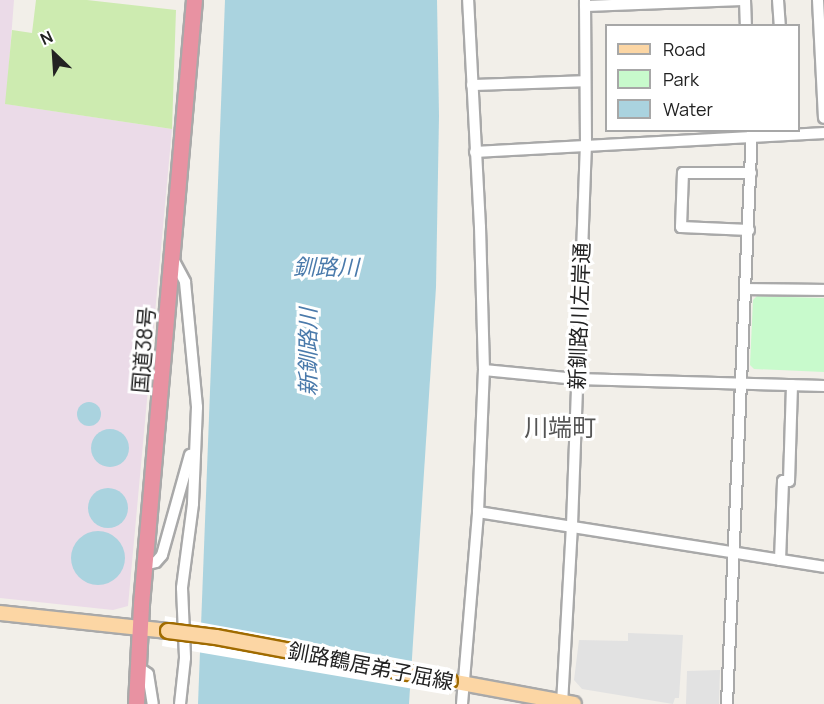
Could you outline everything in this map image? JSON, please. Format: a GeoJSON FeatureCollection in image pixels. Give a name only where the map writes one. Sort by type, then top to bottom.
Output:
{"type":"FeatureCollection","features":[{"type":"Feature","properties":{"kind":"highway","name":"国道38号"},"geometry":{"type":"LineString","coordinates":[[136,704],[144,565],[173,259],[194,0]]}},
{"type":"Feature","properties":{"kind":"main road","name":"釧路鶴居弟子屈線"},"geometry":{"type":"LineString","coordinates":[[0,613],[216,637],[566,703]]}},
{"type":"Feature","properties":{"kind":"street"},"geometry":{"type":"LineString","coordinates":[[462,704],[478,512],[484,370],[468,0]]}},
{"type":"Feature","properties":{"kind":"street"},"geometry":{"type":"LineString","coordinates":[[585,3],[745,0],[746,24]]}},
{"type":"Feature","properties":{"kind":"street"},"geometry":{"type":"LineString","coordinates":[[778,0],[780,24]]}},
{"type":"Feature","properties":{"kind":"street"},"geometry":{"type":"LineString","coordinates":[[818,0],[824,118]]}},
{"type":"Feature","properties":{"kind":"street","name":"新釧路川左岸通"},"geometry":{"type":"LineString","coordinates":[[566,703],[586,144],[585,3]]}},
{"type":"Feature","properties":{"kind":"street"},"geometry":{"type":"LineString","coordinates":[[472,85],[585,81]]}},
{"type":"Feature","properties":{"kind":"street"},"geometry":{"type":"LineString","coordinates":[[476,152],[753,133],[824,133]]}},
{"type":"Feature","properties":{"kind":"street"},"geometry":{"type":"LineString","coordinates":[[727,704],[753,133]]}},
{"type":"Feature","properties":{"kind":"street"},"geometry":{"type":"LineString","coordinates":[[749,230],[681,227],[683,173],[751,173]]}},
{"type":"Feature","properties":{"kind":"street"},"geometry":{"type":"LineString","coordinates":[[173,259],[185,282],[197,406],[193,504],[182,588],[185,658],[180,704]]}},
{"type":"Feature","properties":{"kind":"street"},"geometry":{"type":"LineString","coordinates":[[746,289],[824,290]]}},
{"type":"Feature","properties":{"kind":"street"},"geometry":{"type":"LineString","coordinates":[[484,370],[577,380],[824,386]]}},
{"type":"Feature","properties":{"kind":"street"},"geometry":{"type":"LineString","coordinates":[[780,560],[783,481],[789,481],[792,385]]}},
{"type":"Feature","properties":{"kind":"street"},"geometry":{"type":"LineString","coordinates":[[144,565],[156,562],[162,555],[195,437]]}},
{"type":"Feature","properties":{"kind":"street"},"geometry":{"type":"LineString","coordinates":[[478,512],[572,525],[824,567],[824,554]]}},
{"type":"Feature","properties":{"kind":"street"},"geometry":{"type":"LineString","coordinates":[[138,667],[148,674],[153,704]]}},
{"type":"Feature","properties":{"kind":"shaded area"},"geometry":{"type":"Polygon","coordinates":[[[0,0],[14,0],[6,104],[172,129],[128,606],[113,610],[0,598],[0,0]]]}},
{"type":"Feature","properties":{"kind":"shaded area"},"geometry":{"type":"Polygon","coordinates":[[[628,633],[683,635],[679,698],[675,698],[673,704],[582,689],[574,680],[579,640],[628,641],[628,633]]]}},
{"type":"Feature","properties":{"kind":"shaded area"},"geometry":{"type":"Polygon","coordinates":[[[720,670],[719,704],[686,704],[687,671],[720,670]]]}},
{"type":"Feature","properties":{"kind":"green space"},"geometry":{"type":"Polygon","coordinates":[[[36,0],[87,0],[176,10],[172,129],[5,104],[12,30],[32,33],[36,0]]]}},
{"type":"Feature","properties":{"kind":"green space"},"geometry":{"type":"Polygon","coordinates":[[[757,296],[824,298],[824,372],[754,369],[750,365],[753,300],[757,296]]]}},
{"type":"Feature","properties":{"kind":"water","name":"釧路川"},"geometry":{"type":"Polygon","coordinates":[[[225,0],[437,0],[439,116],[436,287],[409,704],[198,704],[225,0]]]}},
{"type":"Feature","properties":{"kind":"water"},"geometry":{"type":"Polygon","coordinates":[[[89,402],[98,405],[101,414],[98,423],[89,426],[80,423],[77,414],[80,405],[89,402]]]}},
{"type":"Feature","properties":{"kind":"water"},"geometry":{"type":"Polygon","coordinates":[[[110,429],[117,430],[123,435],[128,441],[128,455],[123,461],[117,466],[110,467],[103,466],[97,461],[92,455],[91,448],[92,441],[97,435],[103,430],[110,429]]]}},
{"type":"Feature","properties":{"kind":"water"},"geometry":{"type":"Polygon","coordinates":[[[108,488],[122,494],[128,508],[122,522],[108,528],[94,522],[88,508],[94,494],[108,488]]]}},
{"type":"Feature","properties":{"kind":"water"},"geometry":{"type":"Polygon","coordinates":[[[98,531],[108,533],[117,539],[123,548],[125,558],[123,568],[117,577],[108,583],[98,585],[88,583],[79,577],[73,568],[71,558],[73,548],[79,539],[88,533],[98,531]]]}},
{"type":"Feature","properties":{"kind":"pier"},"geometry":{"type":"Polygon","coordinates":[[[165,616],[450,668],[449,695],[162,646],[165,616]]]}},
{"type":"Feature","properties":{"kind":"district","name":"川端町"},"geometry":{"type":"Point","coordinates":[560,427]}},
{"type":"Feature","properties":{"kind":"water label","name":"新釧路川"},"geometry":{"type":"Point","coordinates":[309,352]}}]}
